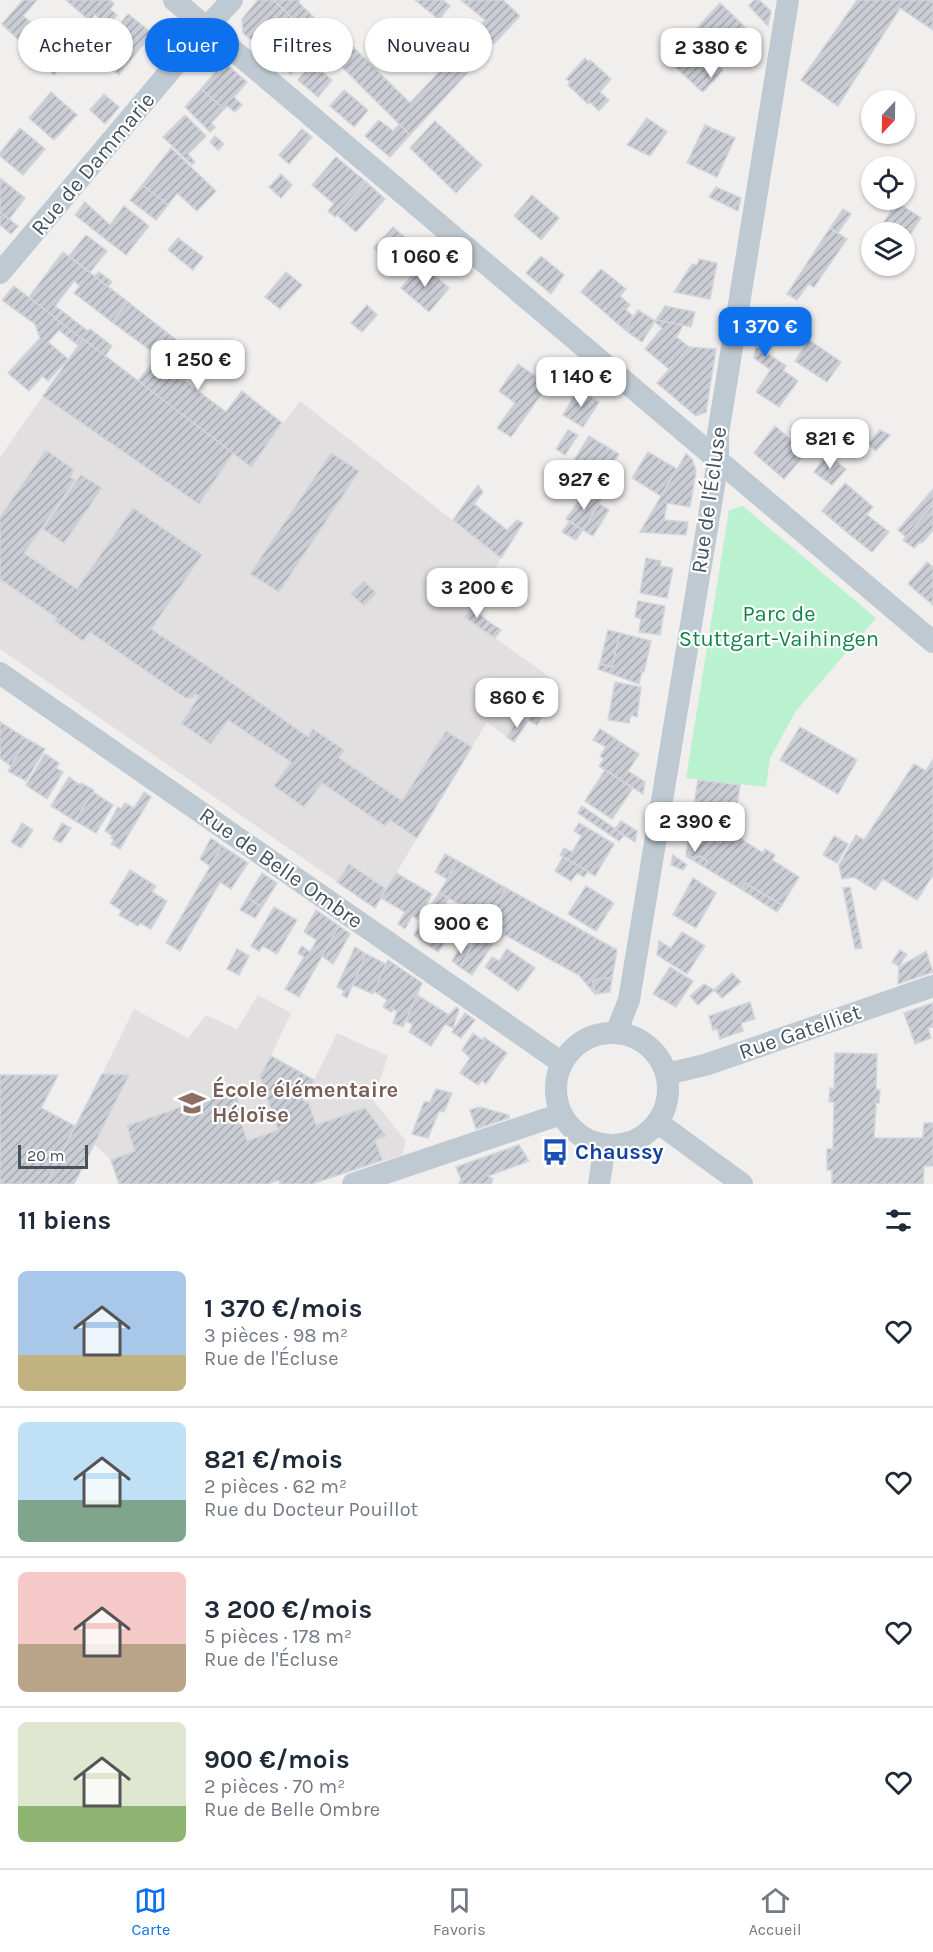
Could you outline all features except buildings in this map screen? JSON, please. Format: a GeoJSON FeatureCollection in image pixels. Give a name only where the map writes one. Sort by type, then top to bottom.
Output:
{"type":"FeatureCollection","features":[{"type":"Feature","properties":{"kind":"street"},"geometry":{"type":"LineString","coordinates":[[174,0],[196,18]]}},
{"type":"Feature","properties":{"kind":"street","name":"Rue de Dammarie"},"geometry":{"type":"LineString","coordinates":[[215,18],[232,0]]}},
{"type":"Feature","properties":{"kind":"street","name":"Rue de l'Écluse"},"geometry":{"type":"LineString","coordinates":[[616,1033],[629,1000],[631,988],[718,459],[718,434],[788,0]]}},
{"type":"Feature","properties":{"kind":"street"},"geometry":{"type":"LineString","coordinates":[[239,54],[933,642]]}},
{"type":"Feature","properties":{"kind":"street","name":"Rue de Dammarie"},"geometry":{"type":"LineString","coordinates":[[0,273],[171,72]]}},
{"type":"Feature","properties":{"kind":"street","name":"Rue de Belle Ombre"},"geometry":{"type":"LineString","coordinates":[[0,673],[562,1063]]}},
{"type":"Feature","properties":{"kind":"street","name":"Rue Gatelliet"},"geometry":{"type":"LineString","coordinates":[[666,1074],[705,1065],[933,986]]}},
{"type":"Feature","properties":{"kind":"street"},"geometry":{"type":"LineString","coordinates":[[616,1033],[632,1037],[647,1046],[659,1059],[666,1074],[668,1091],[665,1107],[657,1122],[647,1133],[634,1141],[620,1145],[605,1145],[587,1140],[572,1130],[561,1114],[556,1097],[556,1080],[562,1063],[571,1050],[584,1040],[600,1034],[616,1033]]}},
{"type":"Feature","properties":{"kind":"street"},"geometry":{"type":"LineString","coordinates":[[353,1184],[561,1114]]}},
{"type":"Feature","properties":{"kind":"street"},"geometry":{"type":"LineString","coordinates":[[657,1122],[742,1184]]}},
{"type":"Feature","properties":{"kind":"street"},"geometry":{"type":"LineString","coordinates":[[599,1184],[605,1145]]}},
{"type":"Feature","properties":{"kind":"shaded area"},"geometry":{"type":"Polygon","coordinates":[[[83,339],[250,467],[300,401],[501,558],[466,617],[551,678],[514,742],[487,722],[375,908],[0,649],[0,457],[83,339]]]}},
{"type":"Feature","properties":{"kind":"shaded area","name":"École élémentaire Héloïse"},"geometry":{"type":"Polygon","coordinates":[[[258,995],[291,1013],[271,1056],[314,1080],[337,1033],[388,1056],[371,1098],[406,1141],[402,1155],[312,1184],[280,1184],[279,1180],[268,1184],[119,1184],[111,1160],[94,1144],[129,1076],[102,1074],[134,1009],[188,1038],[206,1015],[237,1029],[258,995]]]}},
{"type":"Feature","properties":{"kind":"green space","name":"Parc de Stuttgart-Vaihingen"},"geometry":{"type":"Polygon","coordinates":[[[743,506],[876,618],[796,711],[770,758],[766,787],[686,778],[729,510],[743,506]]]}},
{"type":"Feature","properties":{"kind":"place","name":"École élémentaire Héloïse"},"geometry":{"type":"Point","coordinates":[192,1103]}},
{"type":"Feature","properties":{"kind":"place","name":"Chaussy"},"geometry":{"type":"Point","coordinates":[555,1152]}}]}
